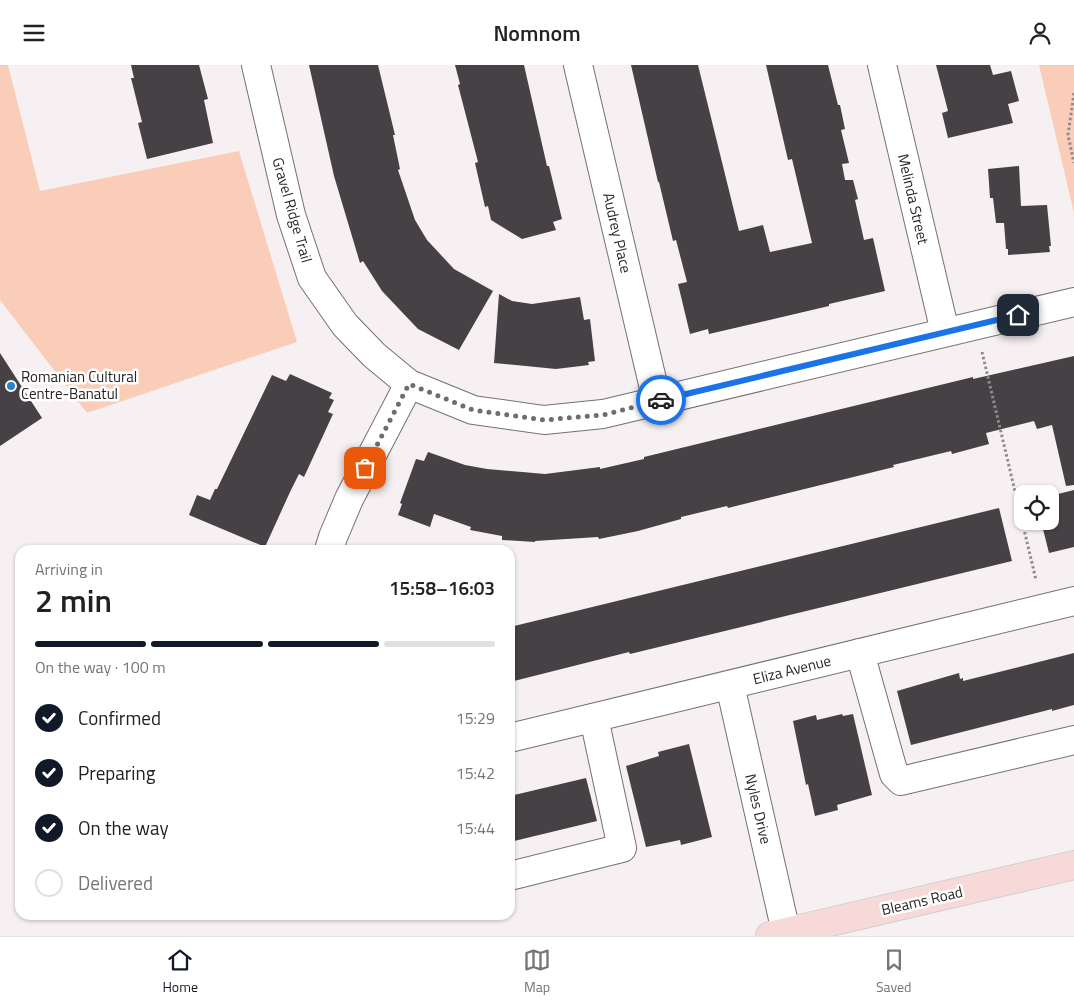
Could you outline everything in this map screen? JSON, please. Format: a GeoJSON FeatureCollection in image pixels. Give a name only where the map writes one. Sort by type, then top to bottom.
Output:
{"type":"FeatureCollection","features":[{"type":"Feature","properties":{"kind":"main road","name":"Bleams Road"},"geometry":{"type":"LineString","coordinates":[[778,934],[1074,865]]}},
{"type":"Feature","properties":{"kind":"street","name":"Gravel Ridge Trail"},"geometry":{"type":"LineString","coordinates":[[256,65],[291,215],[312,278],[345,325],[374,355],[409,384],[473,410],[544,420],[603,415],[1074,302]]}},
{"type":"Feature","properties":{"kind":"street","name":"Audrey Place"},"geometry":{"type":"LineString","coordinates":[[578,65],[657,401]]}},
{"type":"Feature","properties":{"kind":"street","name":"Melinda Street"},"geometry":{"type":"LineString","coordinates":[[882,65],[945,332]]}},
{"type":"Feature","properties":{"kind":"street"},"geometry":{"type":"LineString","coordinates":[[331,545],[349,499],[409,384]]}},
{"type":"Feature","properties":{"kind":"street","name":"Eliza Avenue"},"geometry":{"type":"LineString","coordinates":[[515,737],[1074,601]]}},
{"type":"Feature","properties":{"kind":"street"},"geometry":{"type":"LineString","coordinates":[[860,653],[894,774],[902,781],[1074,741]]}},
{"type":"Feature","properties":{"kind":"street","name":"Nyles Drive"},"geometry":{"type":"LineString","coordinates":[[730,685],[778,934]]}},
{"type":"Feature","properties":{"kind":"street"},"geometry":{"type":"LineString","coordinates":[[515,874],[622,848],[594,718]]}},
{"type":"Feature","properties":{"kind":"path"},"geometry":{"type":"LineString","coordinates":[[1074,93],[1068,135],[1074,163]]}},
{"type":"Feature","properties":{"kind":"path"},"geometry":{"type":"LineString","coordinates":[[982,353],[1036,580]]}},
{"type":"Feature","properties":{"kind":"shaded area"},"geometry":{"type":"Polygon","coordinates":[[[0,65],[8,65],[40,191],[239,151],[297,342],[87,413],[0,300],[0,65]]]}},
{"type":"Feature","properties":{"kind":"shaded area"},"geometry":{"type":"Polygon","coordinates":[[[1039,65],[1074,65],[1074,213],[1039,65]]]}},
{"type":"Feature","properties":{"kind":"building"},"geometry":{"type":"Polygon","coordinates":[[[131,65],[199,65],[208,99],[204,100],[213,143],[147,159],[138,123],[142,122],[131,78],[134,78],[131,65]]]}},
{"type":"Feature","properties":{"kind":"building"},"geometry":{"type":"Polygon","coordinates":[[[309,65],[378,65],[395,135],[393,135],[400,169],[398,170],[415,220],[427,240],[454,269],[493,291],[459,350],[418,329],[382,291],[363,261],[360,263],[334,176],[309,65]]]}},
{"type":"Feature","properties":{"kind":"building"},"geometry":{"type":"Polygon","coordinates":[[[455,65],[524,65],[547,166],[549,166],[562,219],[553,222],[556,230],[522,239],[491,220],[488,206],[485,207],[475,163],[478,162],[458,85],[460,84],[455,65]]]}},
{"type":"Feature","properties":{"kind":"building"},"geometry":{"type":"Polygon","coordinates":[[[631,65],[698,65],[739,231],[763,225],[770,252],[812,243],[792,159],[788,160],[766,65],[828,65],[845,129],[841,130],[849,163],[842,164],[845,180],[853,180],[858,199],[855,200],[864,240],[873,238],[885,291],[709,334],[708,329],[690,334],[678,284],[687,282],[676,240],[673,241],[631,65]]]}},
{"type":"Feature","properties":{"kind":"building"},"geometry":{"type":"Polygon","coordinates":[[[936,65],[990,65],[993,75],[1011,71],[1019,101],[1008,104],[1013,123],[948,138],[942,113],[948,111],[936,65]]]}},
{"type":"Feature","properties":{"kind":"building"},"geometry":{"type":"Polygon","coordinates":[[[1019,166],[1021,206],[1047,205],[1050,252],[1008,255],[1004,223],[996,223],[993,198],[990,198],[988,169],[1019,166]]]}},
{"type":"Feature","properties":{"kind":"building"},"geometry":{"type":"Polygon","coordinates":[[[499,294],[512,301],[532,304],[580,297],[584,320],[590,319],[595,361],[588,362],[589,365],[556,369],[494,363],[499,294]]]}},
{"type":"Feature","properties":{"kind":"building","name":"Romanian Cultural Centre-Banatul"},"geometry":{"type":"Polygon","coordinates":[[[0,353],[42,418],[0,446],[0,353]]]}},
{"type":"Feature","properties":{"kind":"building"},"geometry":{"type":"Polygon","coordinates":[[[1074,356],[1074,485],[1066,486],[1052,425],[1037,429],[1034,421],[986,433],[989,444],[952,454],[951,451],[893,465],[894,467],[728,508],[727,506],[681,517],[681,519],[638,531],[599,539],[598,537],[535,542],[502,540],[502,536],[470,530],[471,527],[434,514],[430,527],[398,515],[402,504],[400,503],[416,459],[424,461],[428,452],[465,465],[487,469],[545,474],[600,467],[600,469],[973,377],[973,379],[1074,356]]]}},
{"type":"Feature","properties":{"kind":"building"},"geometry":{"type":"Polygon","coordinates":[[[290,374],[332,393],[329,398],[334,400],[328,412],[333,414],[304,477],[299,474],[266,545],[260,545],[189,515],[197,495],[210,500],[215,489],[217,489],[272,375],[286,381],[290,374]]]}},
{"type":"Feature","properties":{"kind":"building"},"geometry":{"type":"Polygon","coordinates":[[[1074,490],[1074,547],[1049,553],[1043,530],[1059,530],[1059,494],[1074,490]]]}},
{"type":"Feature","properties":{"kind":"building"},"geometry":{"type":"Polygon","coordinates":[[[999,508],[1012,561],[515,681],[515,626],[999,508]]]}},
{"type":"Feature","properties":{"kind":"building"},"geometry":{"type":"Polygon","coordinates":[[[1074,653],[1074,705],[911,745],[897,691],[959,673],[960,679],[963,678],[963,681],[1074,653]]]}},
{"type":"Feature","properties":{"kind":"building"},"geometry":{"type":"Polygon","coordinates":[[[842,714],[843,716],[853,714],[872,795],[837,805],[838,810],[815,816],[808,784],[806,785],[793,721],[816,715],[817,720],[842,714]]]}},
{"type":"Feature","properties":{"kind":"building"},"geometry":{"type":"Polygon","coordinates":[[[689,744],[712,837],[681,845],[680,840],[646,847],[626,766],[659,756],[658,752],[689,744]]]}},
{"type":"Feature","properties":{"kind":"building"},"geometry":{"type":"Polygon","coordinates":[[[586,778],[597,821],[515,841],[515,795],[586,778]]]}},
{"type":"Feature","properties":{"kind":"way so far"},"geometry":{"type":"LineString","coordinates":[[365,468],[409,384],[473,410],[544,420],[603,415],[661,400]]}},
{"type":"Feature","properties":{"kind":"place","name":"Romanian Cultural Centre-Banatul"},"geometry":{"type":"Point","coordinates":[11,386]}},
{"type":"Feature","properties":{"kind":"route"},"geometry":{"type":"LineString","coordinates":[[661,400],[1018,315]]}}]}
